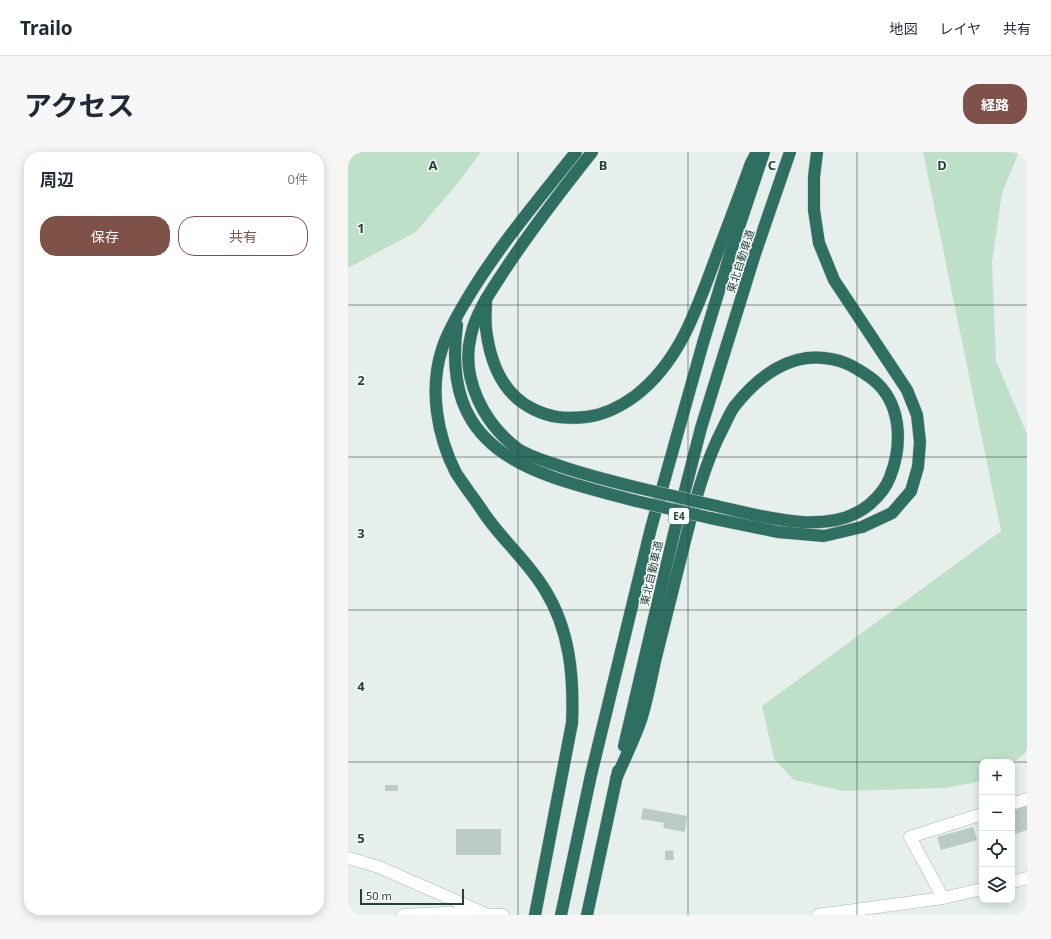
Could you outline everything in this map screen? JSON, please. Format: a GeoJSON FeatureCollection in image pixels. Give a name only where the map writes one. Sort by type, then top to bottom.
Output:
{"type":"FeatureCollection","features":[{"type":"Feature","properties":{"kind":"highway"},"geometry":{"type":"LineString","coordinates":[[535,915],[540,882],[572,723],[573,701],[570,662],[561,624],[546,590],[491,524],[456,473],[444,443],[437,415],[436,378],[442,349],[458,314],[483,273],[576,152]]}},
{"type":"Feature","properties":{"kind":"highway"},"geometry":{"type":"LineString","coordinates":[[592,152],[519,248],[486,299],[471,335],[469,367],[473,386],[490,421],[505,437],[519,449],[537,459],[572,471],[639,488],[712,504],[766,516],[804,522],[826,522],[846,518],[863,510],[878,497],[888,481],[895,464],[898,445],[898,426],[894,411],[888,398],[878,384],[852,366],[838,360],[823,358],[808,358],[789,363],[773,370],[753,385],[733,409],[718,437],[704,471],[686,535],[641,720],[616,779]]}},
{"type":"Feature","properties":{"kind":"highway"},"geometry":{"type":"LineString","coordinates":[[486,299],[486,329],[491,355],[503,384],[514,396],[530,408],[547,416],[573,418],[598,416],[623,404],[643,389],[665,367],[678,346],[696,312],[751,163],[757,152]]}},
{"type":"Feature","properties":{"kind":"highway","name":"東北自動車道"},"geometry":{"type":"LineString","coordinates":[[561,915],[591,776],[651,528],[679,423],[732,248],[764,152]]}},
{"type":"Feature","properties":{"kind":"highway","name":"東北自動車道"},"geometry":{"type":"LineString","coordinates":[[587,915],[616,779],[674,533],[701,428],[755,254],[790,152]]}},
{"type":"Feature","properties":{"kind":"highway"},"geometry":{"type":"LineString","coordinates":[[458,314],[454,346],[455,372],[458,386],[468,413],[484,437],[515,461],[537,472],[567,483],[636,501],[778,532],[824,536],[862,527],[892,513],[911,491],[918,467],[920,442],[917,415],[907,390],[834,280],[819,243],[814,203],[814,177],[817,152]]}},
{"type":"Feature","properties":{"kind":"street"},"geometry":{"type":"LineString","coordinates":[[1015,803],[1027,799]]}},
{"type":"Feature","properties":{"kind":"street"},"geometry":{"type":"LineString","coordinates":[[943,898],[910,837],[979,815]]}},
{"type":"Feature","properties":{"kind":"street"},"geometry":{"type":"LineString","coordinates":[[348,858],[379,867],[488,914]]}},
{"type":"Feature","properties":{"kind":"street"},"geometry":{"type":"LineString","coordinates":[[1015,881],[1027,878]]}},
{"type":"Feature","properties":{"kind":"street"},"geometry":{"type":"LineString","coordinates":[[818,915],[943,898],[979,890]]}},
{"type":"Feature","properties":{"kind":"street"},"geometry":{"type":"LineString","coordinates":[[404,915],[445,913],[503,915]]}},
{"type":"Feature","properties":{"kind":"green space"},"geometry":{"type":"Polygon","coordinates":[[[348,152],[481,152],[457,184],[416,232],[348,268],[348,152]]]}},
{"type":"Feature","properties":{"kind":"green space"},"geometry":{"type":"Polygon","coordinates":[[[923,152],[1019,152],[1002,193],[992,263],[996,361],[1027,434],[1027,749],[1025,753],[1015,761],[1015,759],[979,759],[979,782],[946,788],[844,791],[794,780],[774,759],[762,706],[1001,531],[923,152]]]}},
{"type":"Feature","properties":{"kind":"building"},"geometry":{"type":"Polygon","coordinates":[[[385,785],[398,785],[398,791],[385,791],[385,785]]]}},
{"type":"Feature","properties":{"kind":"building"},"geometry":{"type":"Polygon","coordinates":[[[1027,803],[1027,830],[1015,834],[1015,831],[1015,808],[1027,803]]]}},
{"type":"Feature","properties":{"kind":"building"},"geometry":{"type":"Polygon","coordinates":[[[643,808],[687,816],[685,832],[663,828],[664,823],[641,819],[643,808]]]}},
{"type":"Feature","properties":{"kind":"building"},"geometry":{"type":"Polygon","coordinates":[[[973,827],[977,840],[941,850],[937,837],[973,827]]]}},
{"type":"Feature","properties":{"kind":"building"},"geometry":{"type":"Polygon","coordinates":[[[456,829],[501,829],[501,855],[456,855],[456,829]]]}},
{"type":"Feature","properties":{"kind":"building"},"geometry":{"type":"Polygon","coordinates":[[[673,850],[674,860],[665,860],[665,851],[673,850]]]}}]}
